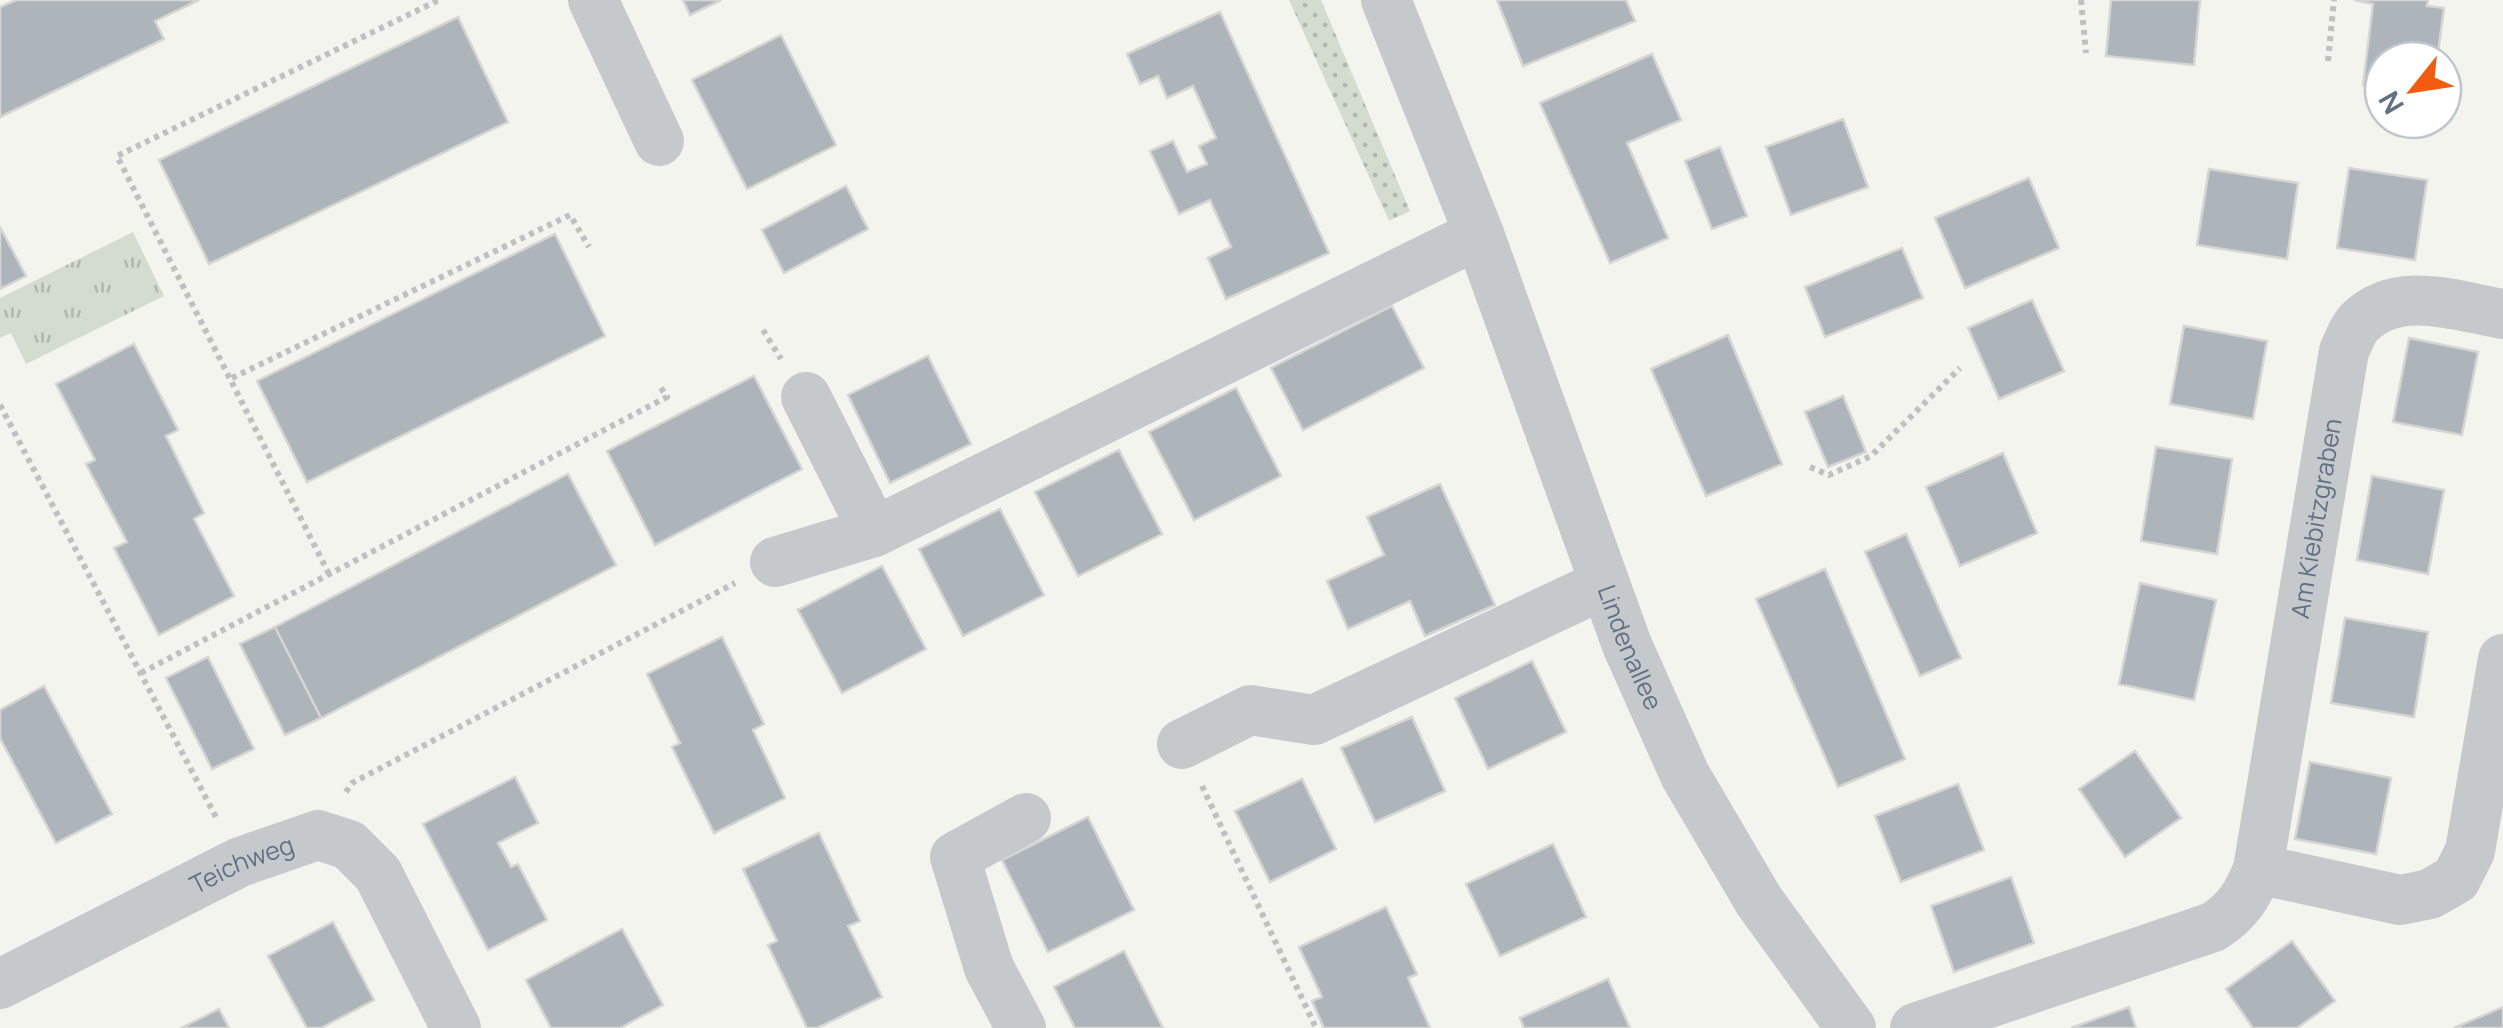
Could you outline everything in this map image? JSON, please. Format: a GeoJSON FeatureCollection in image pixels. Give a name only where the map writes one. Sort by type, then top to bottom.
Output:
{"type":"FeatureCollection","features":[{"type":"Feature","properties":{"kind":"street"},"geometry":{"type":"LineString","coordinates":[[593,0],[659,141]]}},
{"type":"Feature","properties":{"kind":"street","name":"Lindenallee"},"geometry":{"type":"LineString","coordinates":[[1386,0],[1478,234],[1627,645],[1685,776],[1758,901],[1850,1028]]}},
{"type":"Feature","properties":{"kind":"street"},"geometry":{"type":"LineString","coordinates":[[775,562],[874,532],[1478,234]]}},
{"type":"Feature","properties":{"kind":"street","name":"Am Kiebitzgraben"},"geometry":{"type":"LineString","coordinates":[[1915,1028],[2212,928],[2230,916],[2249,894],[2258,869],[2344,352],[2357,325],[2384,305],[2413,298],[2503,314]]}},
{"type":"Feature","properties":{"kind":"street"},"geometry":{"type":"LineString","coordinates":[[806,396],[874,532]]}},
{"type":"Feature","properties":{"kind":"street"},"geometry":{"type":"LineString","coordinates":[[1182,744],[1250,710],[1314,720],[1604,584]]}},
{"type":"Feature","properties":{"kind":"street"},"geometry":{"type":"LineString","coordinates":[[2258,869],[2400,900],[2430,894],[2456,879],[2470,851],[2503,659]]}},
{"type":"Feature","properties":{"kind":"street"},"geometry":{"type":"LineString","coordinates":[[1022,1028],[989,968],[955,856],[1026,818]]}},
{"type":"Feature","properties":{"kind":"street","name":"Teichweg"},"geometry":{"type":"LineString","coordinates":[[0,984],[240,862],[318,835],[349,846],[378,874],[456,1028]]}},
{"type":"Feature","properties":{"kind":"path"},"geometry":{"type":"LineString","coordinates":[[329,574],[117,156],[439,0]]}},
{"type":"Feature","properties":{"kind":"path"},"geometry":{"type":"LineString","coordinates":[[2081,0],[2086,52]]}},
{"type":"Feature","properties":{"kind":"path"},"geometry":{"type":"LineString","coordinates":[[2328,61],[2334,0]]}},
{"type":"Feature","properties":{"kind":"path"},"geometry":{"type":"LineString","coordinates":[[232,378],[570,215],[590,246]]}},
{"type":"Feature","properties":{"kind":"path"},"geometry":{"type":"LineString","coordinates":[[1810,466],[1829,475],[1872,456],[1960,368]]}},
{"type":"Feature","properties":{"kind":"path"},"geometry":{"type":"LineString","coordinates":[[141,673],[667,397],[659,385]]}},
{"type":"Feature","properties":{"kind":"path"},"geometry":{"type":"LineString","coordinates":[[0,405],[240,862]]}},
{"type":"Feature","properties":{"kind":"path"},"geometry":{"type":"LineString","coordinates":[[318,835],[352,784],[775,562]]}},
{"type":"Feature","properties":{"kind":"path"},"geometry":{"type":"LineString","coordinates":[[1182,744],[1316,1028]]}},
{"type":"Feature","properties":{"kind":"green space"},"geometry":{"type":"Polygon","coordinates":[[[1289,0],[1321,0],[1410,211],[1389,221],[1289,0]]]}},
{"type":"Feature","properties":{"kind":"green space"},"geometry":{"type":"Polygon","coordinates":[[[133,232],[164,296],[26,364],[11,333],[0,338],[0,298],[133,232]]]}},
{"type":"Feature","properties":{"kind":"building"},"geometry":{"type":"Polygon","coordinates":[[[16,0],[199,0],[155,21],[164,39],[0,117],[0,7],[16,0]]]}},
{"type":"Feature","properties":{"kind":"building"},"geometry":{"type":"Polygon","coordinates":[[[683,0],[721,0],[690,15],[683,0]]]}},
{"type":"Feature","properties":{"kind":"building"},"geometry":{"type":"Polygon","coordinates":[[[1497,0],[1626,0],[1635,21],[1523,66],[1497,0]]]}},
{"type":"Feature","properties":{"kind":"building"},"geometry":{"type":"Polygon","coordinates":[[[2111,0],[2200,0],[2194,65],[2106,56],[2111,0]]]}},
{"type":"Feature","properties":{"kind":"building"},"geometry":{"type":"Polygon","coordinates":[[[2354,0],[2428,0],[2427,6],[2444,8],[2440,40],[2369,40],[2373,4],[2354,0]]]}},
{"type":"Feature","properties":{"kind":"building"},"geometry":{"type":"Polygon","coordinates":[[[1220,12],[1329,253],[1226,299],[1208,258],[1231,247],[1210,200],[1179,214],[1150,151],[1173,141],[1187,172],[1207,164],[1199,146],[1216,138],[1193,86],[1167,98],[1158,76],[1140,84],[1127,54],[1220,12]]]}},
{"type":"Feature","properties":{"kind":"building"},"geometry":{"type":"Polygon","coordinates":[[[458,17],[508,122],[209,264],[159,160],[458,17]]]}},
{"type":"Feature","properties":{"kind":"building"},"geometry":{"type":"Polygon","coordinates":[[[781,35],[836,145],[747,189],[692,80],[781,35]]]}},
{"type":"Feature","properties":{"kind":"building"},"geometry":{"type":"Polygon","coordinates":[[[1652,54],[1681,120],[1627,143],[1668,238],[1610,263],[1540,103],[1652,54]]]}},
{"type":"Feature","properties":{"kind":"building"},"geometry":{"type":"Polygon","coordinates":[[[1843,119],[1868,187],[1791,215],[1766,147],[1843,119]]]}},
{"type":"Feature","properties":{"kind":"building"},"geometry":{"type":"Polygon","coordinates":[[[1720,147],[1747,216],[1712,229],[1685,161],[1720,147]]]}},
{"type":"Feature","properties":{"kind":"building"},"geometry":{"type":"Polygon","coordinates":[[[2349,168],[2427,180],[2415,260],[2337,248],[2349,168]]]}},
{"type":"Feature","properties":{"kind":"building"},"geometry":{"type":"Polygon","coordinates":[[[2209,169],[2298,183],[2287,259],[2197,245],[2209,169]]]}},
{"type":"Feature","properties":{"kind":"building"},"geometry":{"type":"Polygon","coordinates":[[[2029,178],[2059,248],[1965,288],[1935,218],[2029,178]]]}},
{"type":"Feature","properties":{"kind":"building"},"geometry":{"type":"Polygon","coordinates":[[[846,186],[868,229],[784,273],[762,230],[846,186]]]}},
{"type":"Feature","properties":{"kind":"building"},"geometry":{"type":"Polygon","coordinates":[[[0,227],[26,276],[0,289],[0,227]]]}},
{"type":"Feature","properties":{"kind":"building"},"geometry":{"type":"Polygon","coordinates":[[[555,234],[605,336],[307,482],[257,381],[555,234]]]}},
{"type":"Feature","properties":{"kind":"building"},"geometry":{"type":"Polygon","coordinates":[[[1902,248],[1923,298],[1825,337],[1805,287],[1902,248]]]}},
{"type":"Feature","properties":{"kind":"building"},"geometry":{"type":"Polygon","coordinates":[[[2032,300],[2064,371],[1999,399],[1968,328],[2032,300]]]}},
{"type":"Feature","properties":{"kind":"building"},"geometry":{"type":"Polygon","coordinates":[[[1392,306],[1424,368],[1303,430],[1271,368],[1392,306]]]}},
{"type":"Feature","properties":{"kind":"building"},"geometry":{"type":"Polygon","coordinates":[[[2184,326],[2267,341],[2253,419],[2170,404],[2184,326]]]}},
{"type":"Feature","properties":{"kind":"building"},"geometry":{"type":"Polygon","coordinates":[[[1728,335],[1782,464],[1706,496],[1651,369],[1728,335]]]}},
{"type":"Feature","properties":{"kind":"building"},"geometry":{"type":"Polygon","coordinates":[[[2409,338],[2478,352],[2462,435],[2393,422],[2409,338]]]}},
{"type":"Feature","properties":{"kind":"building"},"geometry":{"type":"Polygon","coordinates":[[[134,344],[178,430],[166,436],[204,513],[194,519],[234,596],[159,635],[114,548],[127,542],[86,464],[95,460],[56,384],[134,344]]]}},
{"type":"Feature","properties":{"kind":"building"},"geometry":{"type":"Polygon","coordinates":[[[928,356],[971,444],[890,483],[848,395],[928,356]]]}},
{"type":"Feature","properties":{"kind":"building"},"geometry":{"type":"Polygon","coordinates":[[[754,376],[802,469],[655,545],[607,451],[754,376]]]}},
{"type":"Feature","properties":{"kind":"building"},"geometry":{"type":"Polygon","coordinates":[[[1236,388],[1281,476],[1194,520],[1149,432],[1236,388]]]}},
{"type":"Feature","properties":{"kind":"building"},"geometry":{"type":"Polygon","coordinates":[[[1843,396],[1866,452],[1828,467],[1805,412],[1843,396]]]}},
{"type":"Feature","properties":{"kind":"building"},"geometry":{"type":"Polygon","coordinates":[[[2156,447],[2232,459],[2217,554],[2141,541],[2156,447]]]}},
{"type":"Feature","properties":{"kind":"building"},"geometry":{"type":"Polygon","coordinates":[[[1119,450],[1162,534],[1078,576],[1035,492],[1119,450]]]}},
{"type":"Feature","properties":{"kind":"building"},"geometry":{"type":"Polygon","coordinates":[[[2003,453],[2037,533],[1960,566],[1926,487],[2003,453]]]}},
{"type":"Feature","properties":{"kind":"building"},"geometry":{"type":"Polygon","coordinates":[[[568,474],[616,565],[321,718],[275,627],[568,474]]]}},
{"type":"Feature","properties":{"kind":"building"},"geometry":{"type":"Polygon","coordinates":[[[2372,476],[2444,490],[2428,574],[2357,560],[2372,476]]]}},
{"type":"Feature","properties":{"kind":"building"},"geometry":{"type":"Polygon","coordinates":[[[1440,484],[1495,605],[1425,636],[1410,601],[1348,629],[1327,581],[1384,555],[1367,517],[1440,484]]]}},
{"type":"Feature","properties":{"kind":"building"},"geometry":{"type":"Polygon","coordinates":[[[1000,509],[1044,595],[963,636],[919,549],[1000,509]]]}},
{"type":"Feature","properties":{"kind":"building"},"geometry":{"type":"Polygon","coordinates":[[[1906,534],[1961,658],[1920,676],[1865,552],[1906,534]]]}},
{"type":"Feature","properties":{"kind":"building"},"geometry":{"type":"Polygon","coordinates":[[[882,566],[926,649],[842,693],[798,610],[882,566]]]}},
{"type":"Feature","properties":{"kind":"building"},"geometry":{"type":"Polygon","coordinates":[[[1825,569],[1905,759],[1838,787],[1756,599],[1825,569]]]}},
{"type":"Feature","properties":{"kind":"building"},"geometry":{"type":"Polygon","coordinates":[[[2140,583],[2216,600],[2194,700],[2119,684],[2140,583]]]}},
{"type":"Feature","properties":{"kind":"building"},"geometry":{"type":"Polygon","coordinates":[[[2345,618],[2428,632],[2414,717],[2331,703],[2345,618]]]}},
{"type":"Feature","properties":{"kind":"building"},"geometry":{"type":"Polygon","coordinates":[[[275,627],[321,718],[285,735],[240,644],[275,627]]]}},
{"type":"Feature","properties":{"kind":"building"},"geometry":{"type":"Polygon","coordinates":[[[722,637],[764,724],[753,730],[785,798],[714,833],[672,747],[680,743],[647,674],[722,637]]]}},
{"type":"Feature","properties":{"kind":"building"},"geometry":{"type":"Polygon","coordinates":[[[208,657],[254,749],[212,769],[166,678],[208,657]]]}},
{"type":"Feature","properties":{"kind":"building"},"geometry":{"type":"Polygon","coordinates":[[[1532,661],[1566,732],[1488,769],[1455,698],[1532,661]]]}},
{"type":"Feature","properties":{"kind":"building"},"geometry":{"type":"Polygon","coordinates":[[[44,686],[112,814],[56,843],[0,738],[0,710],[44,686]]]}},
{"type":"Feature","properties":{"kind":"building"},"geometry":{"type":"Polygon","coordinates":[[[1412,717],[1445,791],[1375,822],[1341,748],[1412,717]]]}},
{"type":"Feature","properties":{"kind":"building"},"geometry":{"type":"Polygon","coordinates":[[[2135,751],[2181,818],[2125,857],[2079,789],[2135,751]]]}},
{"type":"Feature","properties":{"kind":"building"},"geometry":{"type":"Polygon","coordinates":[[[2310,762],[2391,778],[2376,854],[2295,839],[2310,762]]]}},
{"type":"Feature","properties":{"kind":"building"},"geometry":{"type":"Polygon","coordinates":[[[515,777],[538,823],[498,843],[511,867],[518,864],[547,920],[488,950],[423,824],[515,777]]]}},
{"type":"Feature","properties":{"kind":"building"},"geometry":{"type":"Polygon","coordinates":[[[1302,779],[1336,849],[1270,882],[1235,811],[1302,779]]]}},
{"type":"Feature","properties":{"kind":"building"},"geometry":{"type":"Polygon","coordinates":[[[1958,784],[1984,850],[1901,882],[1875,816],[1958,784]]]}},
{"type":"Feature","properties":{"kind":"building"},"geometry":{"type":"Polygon","coordinates":[[[1088,817],[1134,910],[1048,952],[1002,860],[1088,817]]]}},
{"type":"Feature","properties":{"kind":"building"},"geometry":{"type":"Polygon","coordinates":[[[819,833],[860,921],[848,926],[882,997],[817,1028],[807,1028],[768,945],[777,941],[743,869],[819,833]]]}},
{"type":"Feature","properties":{"kind":"building"},"geometry":{"type":"Polygon","coordinates":[[[1553,844],[1586,917],[1500,956],[1466,884],[1553,844]]]}},
{"type":"Feature","properties":{"kind":"building"},"geometry":{"type":"Polygon","coordinates":[[[2011,877],[2034,943],[1954,972],[1931,906],[2011,877]]]}},
{"type":"Feature","properties":{"kind":"building"},"geometry":{"type":"Polygon","coordinates":[[[1386,907],[1417,974],[1408,978],[1430,1028],[1324,1028],[1312,1001],[1322,997],[1299,947],[1386,907]]]}},
{"type":"Feature","properties":{"kind":"building"},"geometry":{"type":"Polygon","coordinates":[[[333,922],[374,1000],[321,1028],[307,1028],[268,956],[333,922]]]}},
{"type":"Feature","properties":{"kind":"building"},"geometry":{"type":"Polygon","coordinates":[[[622,929],[663,1005],[620,1028],[551,1028],[526,980],[622,929]]]}},
{"type":"Feature","properties":{"kind":"building"},"geometry":{"type":"Polygon","coordinates":[[[2292,941],[2335,1001],[2297,1028],[2253,1028],[2226,989],[2292,941]]]}},
{"type":"Feature","properties":{"kind":"building"},"geometry":{"type":"Polygon","coordinates":[[[1124,951],[1163,1028],[1075,1028],[1054,987],[1124,951]]]}},
{"type":"Feature","properties":{"kind":"building"},"geometry":{"type":"Polygon","coordinates":[[[1608,979],[1630,1028],[1524,1028],[1520,1018],[1608,979]]]}},
{"type":"Feature","properties":{"kind":"building"},"geometry":{"type":"Polygon","coordinates":[[[2129,1007],[2136,1028],[2071,1028],[2129,1007]]]}},
{"type":"Feature","properties":{"kind":"building"},"geometry":{"type":"Polygon","coordinates":[[[2503,1007],[2503,1028],[2454,1028],[2503,1007]]]}},
{"type":"Feature","properties":{"kind":"building"},"geometry":{"type":"Polygon","coordinates":[[[219,1009],[229,1028],[181,1028],[219,1009]]]}}]}
